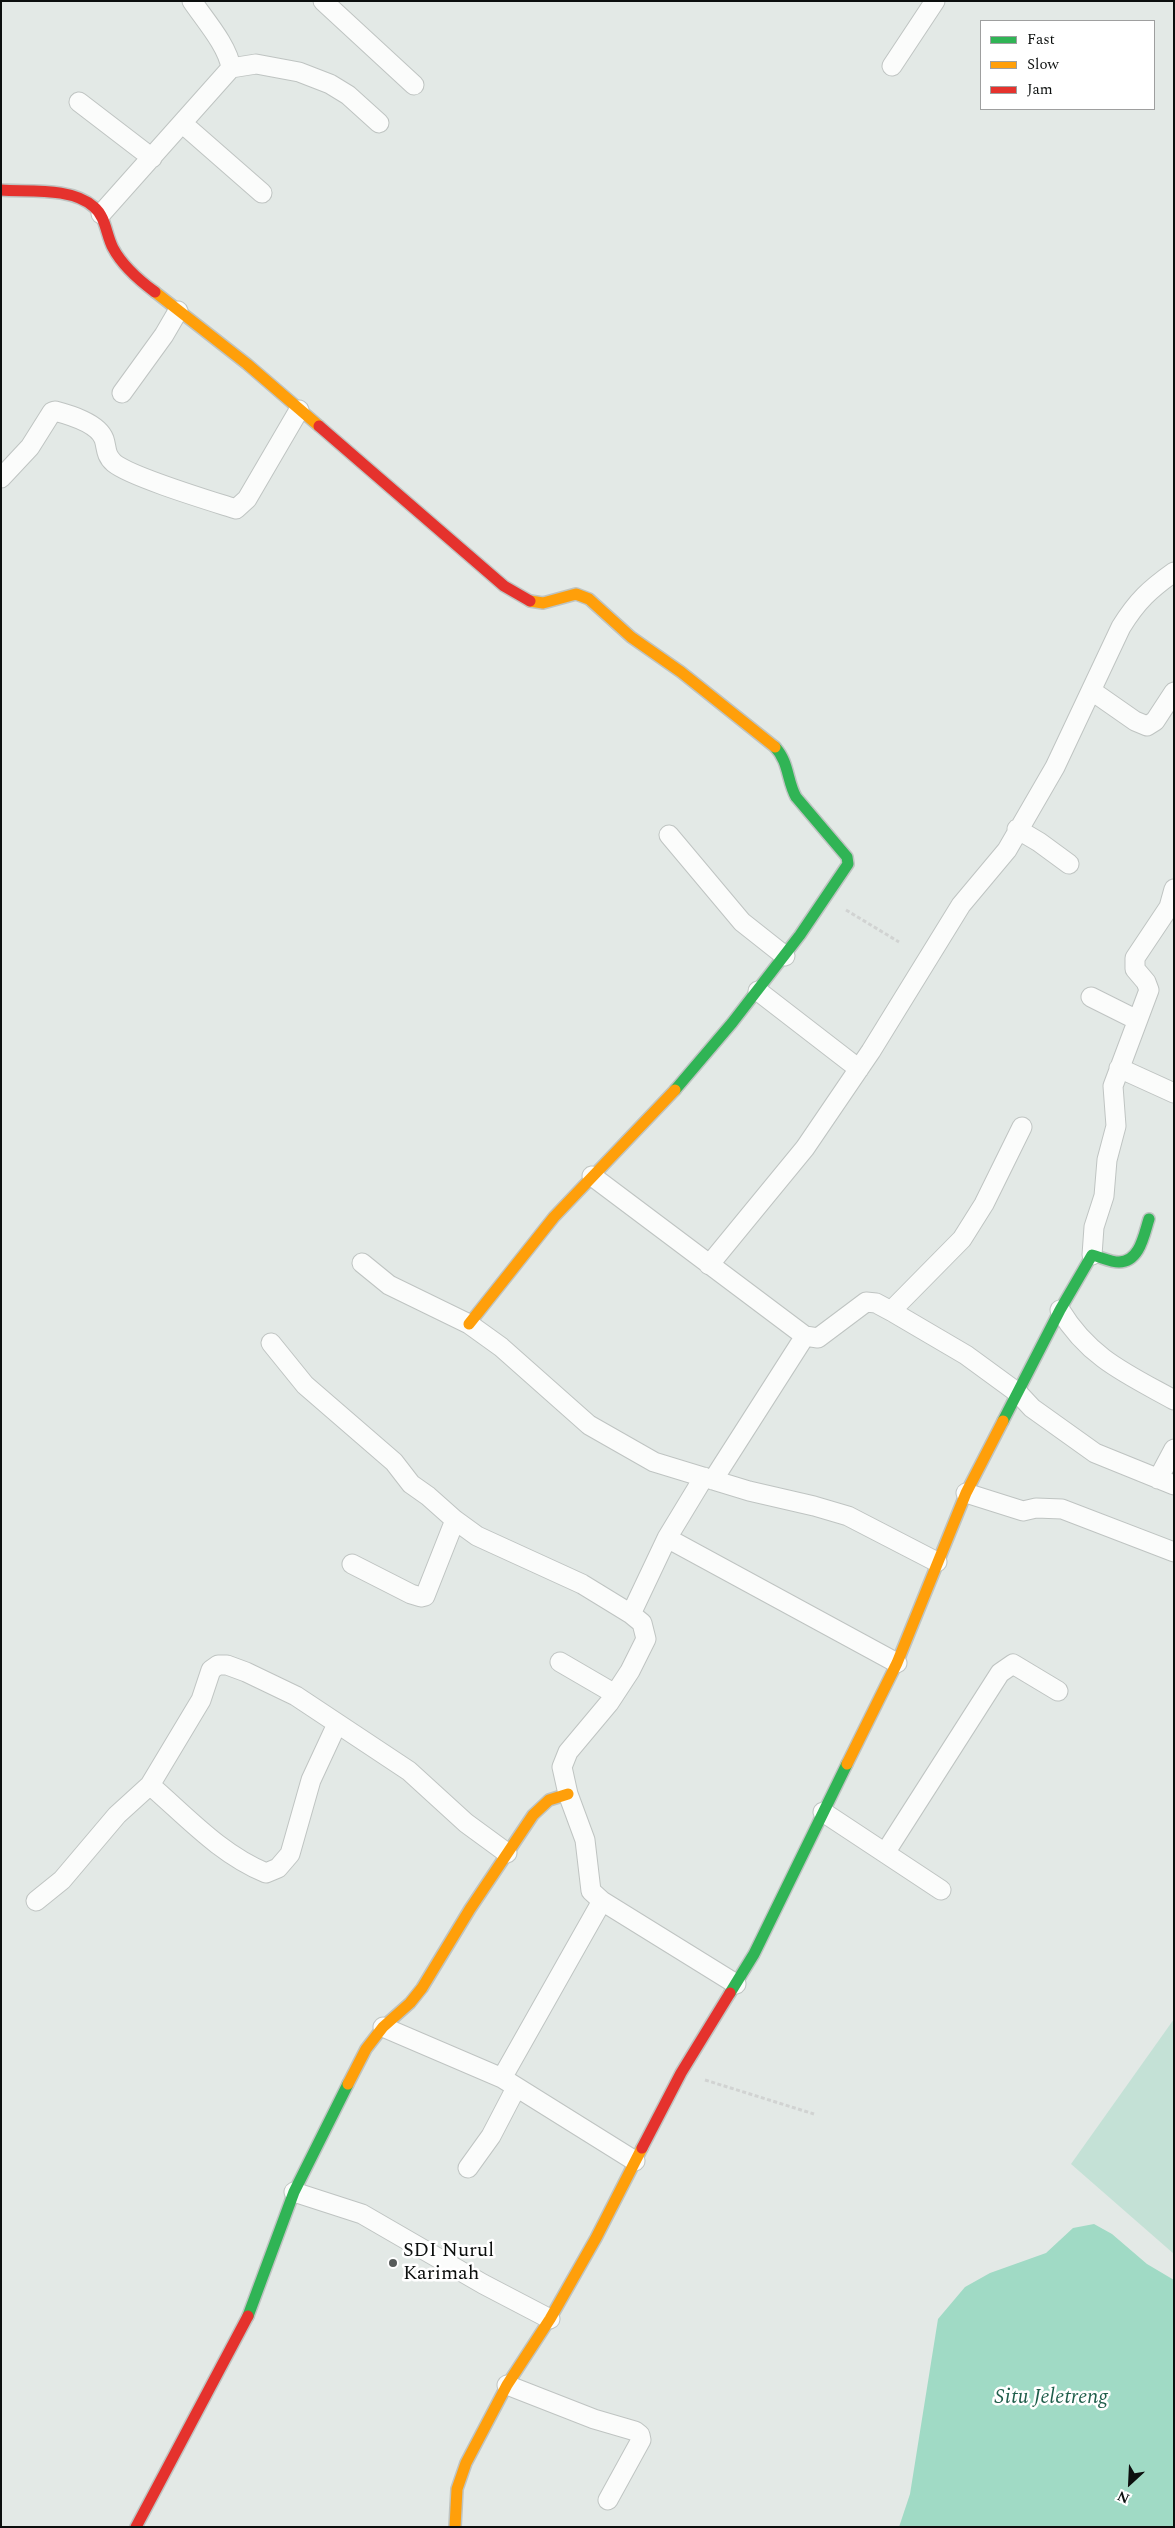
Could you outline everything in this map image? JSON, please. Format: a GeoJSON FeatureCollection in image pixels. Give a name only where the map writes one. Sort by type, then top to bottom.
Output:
{"type":"FeatureCollection","features":[{"type":"Feature","properties":{"kind":"street"},"geometry":{"type":"LineString","coordinates":[[192,1],[211,28],[228,58],[231,68]]}},
{"type":"Feature","properties":{"kind":"street"},"geometry":{"type":"LineString","coordinates":[[323,1],[414,86]]}},
{"type":"Feature","properties":{"kind":"street"},"geometry":{"type":"LineString","coordinates":[[892,66],[935,1]]}},
{"type":"Feature","properties":{"kind":"street"},"geometry":{"type":"LineString","coordinates":[[102,214],[231,68],[256,64],[299,72],[330,84],[348,95],[379,122]]}},
{"type":"Feature","properties":{"kind":"street"},"geometry":{"type":"LineString","coordinates":[[80,102],[152,158]]}},
{"type":"Feature","properties":{"kind":"street"},"geometry":{"type":"LineString","coordinates":[[182,123],[262,193]]}},
{"type":"Feature","properties":{"kind":"street"},"geometry":{"type":"LineString","coordinates":[[1,190],[62,194],[86,201],[102,214],[108,239],[122,262],[139,280],[247,364],[504,586],[532,602],[543,603],[569,595],[584,596],[631,637],[681,672],[777,749],[788,768],[791,788],[796,797],[846,857],[848,864],[845,871],[758,991],[663,1104],[554,1217],[469,1324]]}},
{"type":"Feature","properties":{"kind":"street"},"geometry":{"type":"LineString","coordinates":[[122,393],[164,335],[178,311]]}},
{"type":"Feature","properties":{"kind":"street"},"geometry":{"type":"LineString","coordinates":[[1,478],[30,447],[52,412],[55,411],[90,425],[100,432],[104,440],[105,452],[114,463],[136,474],[236,509],[247,499],[300,410]]}},
{"type":"Feature","properties":{"kind":"street"},"geometry":{"type":"LineString","coordinates":[[708,1265],[806,1148],[961,905],[1006,850],[1055,767],[1121,627],[1134,606],[1146,592],[1174,572]]}},
{"type":"Feature","properties":{"kind":"street"},"geometry":{"type":"LineString","coordinates":[[1092,691],[1135,721],[1148,726],[1155,721],[1174,692]]}},
{"type":"Feature","properties":{"kind":"street"},"geometry":{"type":"LineString","coordinates":[[1017,829],[1069,864]]}},
{"type":"Feature","properties":{"kind":"street"},"geometry":{"type":"LineString","coordinates":[[669,835],[742,922],[785,956]]}},
{"type":"Feature","properties":{"kind":"street"},"geometry":{"type":"LineString","coordinates":[[455,2527],[457,2489],[466,2463],[507,2385],[550,2319],[596,2238],[681,2073],[736,1984],[783,1898],[823,1812],[897,1663],[966,1493],[1060,1310],[1092,1255],[1094,1227],[1104,1196],[1107,1160],[1116,1126],[1113,1086],[1148,990],[1146,982],[1135,969],[1135,958],[1169,907],[1174,889]]}},
{"type":"Feature","properties":{"kind":"street"},"geometry":{"type":"LineString","coordinates":[[758,991],[858,1069]]}},
{"type":"Feature","properties":{"kind":"street"},"geometry":{"type":"LineString","coordinates":[[1091,997],[1137,1020]]}},
{"type":"Feature","properties":{"kind":"street"},"geometry":{"type":"LineString","coordinates":[[1119,1068],[1174,1093]]}},
{"type":"Feature","properties":{"kind":"street"},"geometry":{"type":"LineString","coordinates":[[891,1311],[962,1239],[984,1204],[1022,1127]]}},
{"type":"Feature","properties":{"kind":"street"},"geometry":{"type":"LineString","coordinates":[[592,1176],[618,1193],[708,1265],[805,1336],[818,1338],[825,1335],[866,1302],[876,1303],[966,1355],[1018,1393],[1032,1408],[1096,1453],[1166,1482],[1174,1448]]}},
{"type":"Feature","properties":{"kind":"street"},"geometry":{"type":"LineString","coordinates":[[1092,1255],[1119,1262],[1130,1260],[1137,1254],[1149,1219]]}},
{"type":"Feature","properties":{"kind":"street"},"geometry":{"type":"LineString","coordinates":[[362,1263],[389,1285],[469,1324],[501,1347],[589,1425],[654,1462],[708,1479],[848,1516],[937,1562]]}},
{"type":"Feature","properties":{"kind":"street"},"geometry":{"type":"LineString","coordinates":[[1060,1310],[1070,1328],[1094,1352],[1126,1376],[1174,1400]]}},
{"type":"Feature","properties":{"kind":"street"},"geometry":{"type":"LineString","coordinates":[[631,1614],[667,1538],[805,1336]]}},
{"type":"Feature","properties":{"kind":"street"},"geometry":{"type":"LineString","coordinates":[[271,1343],[305,1385],[394,1462],[411,1484],[455,1520],[477,1536],[582,1584],[631,1614],[642,1624],[646,1639],[630,1671],[615,1694],[564,1761],[563,1778],[585,1840],[592,1891],[602,1901],[736,1984]]}},
{"type":"Feature","properties":{"kind":"street"},"geometry":{"type":"LineString","coordinates":[[966,1493],[1023,1511],[1036,1508],[1062,1509],[1174,1552]]}},
{"type":"Feature","properties":{"kind":"street"},"geometry":{"type":"LineString","coordinates":[[352,1564],[411,1594],[421,1597],[425,1596],[455,1520]]}},
{"type":"Feature","properties":{"kind":"street"},"geometry":{"type":"LineString","coordinates":[[667,1538],[897,1663]]}},
{"type":"Feature","properties":{"kind":"street"},"geometry":{"type":"LineString","coordinates":[[560,1662],[615,1694]]}},
{"type":"Feature","properties":{"kind":"street"},"geometry":{"type":"LineString","coordinates":[[885,1853],[1000,1673],[1013,1664],[1058,1691]]}},
{"type":"Feature","properties":{"kind":"street"},"geometry":{"type":"LineString","coordinates":[[36,1902],[62,1880],[117,1815],[150,1785],[201,1700],[211,1670],[218,1665],[228,1665],[246,1672],[296,1696],[409,1771],[466,1823],[507,1853]]}},
{"type":"Feature","properties":{"kind":"street"},"geometry":{"type":"LineString","coordinates":[[150,1785],[206,1834],[214,1844],[232,1856],[266,1873],[278,1868],[290,1854],[311,1780],[337,1724]]}},
{"type":"Feature","properties":{"kind":"street"},"geometry":{"type":"LineString","coordinates":[[136,2527],[250,2312],[294,2192],[366,2049],[383,2027],[410,2003],[422,1988],[532,1815],[549,1800],[568,1794]]}},
{"type":"Feature","properties":{"kind":"street"},"geometry":{"type":"LineString","coordinates":[[823,1812],[941,1890]]}},
{"type":"Feature","properties":{"kind":"street"},"geometry":{"type":"LineString","coordinates":[[468,2168],[496,2128],[509,2083],[602,1901]]}},
{"type":"Feature","properties":{"kind":"street"},"geometry":{"type":"LineString","coordinates":[[383,2027],[509,2083],[635,2161]]}},
{"type":"Feature","properties":{"kind":"street"},"geometry":{"type":"LineString","coordinates":[[294,2192],[362,2214],[483,2284],[550,2319]]}},
{"type":"Feature","properties":{"kind":"street"},"geometry":{"type":"LineString","coordinates":[[507,2385],[594,2419],[635,2431],[640,2435],[641,2440],[608,2500]]}},
{"type":"Feature","properties":{"kind":"path"},"geometry":{"type":"LineString","coordinates":[[826,897],[899,942]]}},
{"type":"Feature","properties":{"kind":"path"},"geometry":{"type":"LineString","coordinates":[[681,2073],[814,2114]]}},
{"type":"Feature","properties":{"kind":"shaded area"},"geometry":{"type":"Polygon","coordinates":[[[1174,2019],[1174,2254],[1071,2164],[1174,2019]]]}},
{"type":"Feature","properties":{"kind":"water","name":"Situ Jeletreng"},"geometry":{"type":"Polygon","coordinates":[[[1094,2224],[1112,2234],[1147,2264],[1174,2280],[1174,2527],[899,2527],[910,2494],[938,2319],[965,2287],[990,2273],[1046,2253],[1073,2228],[1094,2224]]]}},
{"type":"Feature","properties":{"kind":"traffic: fast"},"geometry":{"type":"LineString","coordinates":[[675,1090],[732,1023],[800,935],[848,864],[847,857],[796,797],[783,759],[775,747]]}},
{"type":"Feature","properties":{"kind":"traffic: fast"},"geometry":{"type":"LineString","coordinates":[[1003,1421],[1060,1310],[1092,1255],[1112,1261],[1126,1261],[1132,1257],[1140,1246],[1149,1219]]}},
{"type":"Feature","properties":{"kind":"traffic: fast"},"geometry":{"type":"LineString","coordinates":[[730,1993],[754,1954],[847,1764]]}},
{"type":"Feature","properties":{"kind":"traffic: fast"},"geometry":{"type":"LineString","coordinates":[[248,2316],[294,2192],[348,2084]]}},
{"type":"Feature","properties":{"kind":"traffic: slow"},"geometry":{"type":"LineString","coordinates":[[155,292],[247,364],[319,426]]}},
{"type":"Feature","properties":{"kind":"traffic: slow"},"geometry":{"type":"LineString","coordinates":[[530,601],[543,603],[576,594],[589,599],[631,637],[681,672],[775,747]]}},
{"type":"Feature","properties":{"kind":"traffic: slow"},"geometry":{"type":"LineString","coordinates":[[469,1324],[554,1217],[675,1090]]}},
{"type":"Feature","properties":{"kind":"traffic: slow"},"geometry":{"type":"LineString","coordinates":[[847,1764],[897,1663],[966,1493],[1003,1421]]}},
{"type":"Feature","properties":{"kind":"traffic: slow"},"geometry":{"type":"LineString","coordinates":[[348,2084],[366,2049],[383,2027],[410,2003],[422,1988],[470,1909],[533,1815],[549,1800],[568,1794]]}},
{"type":"Feature","properties":{"kind":"traffic: slow"},"geometry":{"type":"LineString","coordinates":[[455,2527],[457,2489],[466,2463],[507,2385],[550,2319],[596,2238],[642,2148]]}},
{"type":"Feature","properties":{"kind":"traffic: jam"},"geometry":{"type":"LineString","coordinates":[[1,190],[62,193],[85,201],[98,211],[111,243],[121,260],[137,278],[155,292]]}},
{"type":"Feature","properties":{"kind":"traffic: jam"},"geometry":{"type":"LineString","coordinates":[[319,426],[504,586],[530,601]]}},
{"type":"Feature","properties":{"kind":"traffic: jam"},"geometry":{"type":"LineString","coordinates":[[642,2148],[681,2073],[730,1993]]}},
{"type":"Feature","properties":{"kind":"traffic: jam"},"geometry":{"type":"LineString","coordinates":[[136,2527],[248,2316]]}},
{"type":"Feature","properties":{"kind":"place","name":"SDI Nurul Karimah"},"geometry":{"type":"Point","coordinates":[393,2263]}}]}
